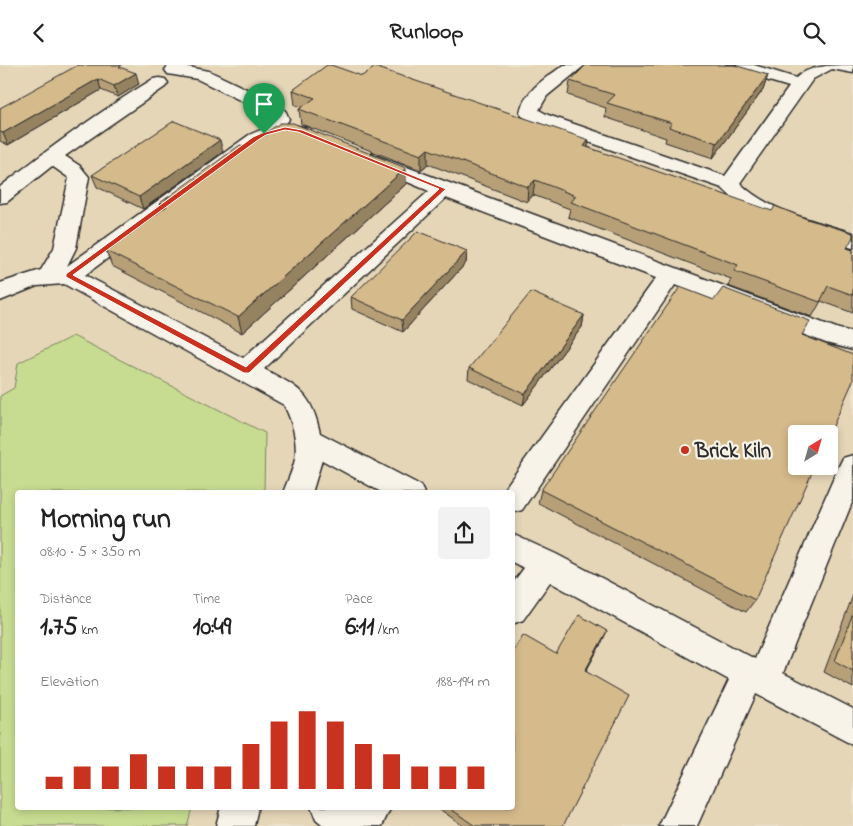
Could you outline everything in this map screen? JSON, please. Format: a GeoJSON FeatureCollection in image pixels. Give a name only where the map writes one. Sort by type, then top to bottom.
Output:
{"type":"FeatureCollection","features":[{"type":"Feature","properties":{"kind":"lane"},"geometry":{"type":"LineString","coordinates":[[529,112],[529,106],[535,98],[576,65]]}},
{"type":"Feature","properties":{"kind":"lane"},"geometry":{"type":"LineString","coordinates":[[735,65],[800,85]]}},
{"type":"Feature","properties":{"kind":"lane"},"geometry":{"type":"LineString","coordinates":[[729,184],[806,75],[827,65]]}},
{"type":"Feature","properties":{"kind":"lane"},"geometry":{"type":"LineString","coordinates":[[836,65],[853,68]]}},
{"type":"Feature","properties":{"kind":"lane"},"geometry":{"type":"LineString","coordinates":[[0,197],[50,156],[166,77],[193,72],[273,109],[279,115],[279,119],[273,131]]}},
{"type":"Feature","properties":{"kind":"lane"},"geometry":{"type":"LineString","coordinates":[[509,116],[529,112],[541,119],[729,184],[733,190],[760,206],[853,241]]}},
{"type":"Feature","properties":{"kind":"lane"},"geometry":{"type":"LineString","coordinates":[[0,293],[28,279],[59,275],[256,139],[285,128],[318,138]]}},
{"type":"Feature","properties":{"kind":"lane"},"geometry":{"type":"LineString","coordinates":[[354,153],[669,276],[835,337],[853,341]]}},
{"type":"Feature","properties":{"kind":"lane"},"geometry":{"type":"LineString","coordinates":[[50,156],[73,170],[79,177],[59,275]]}},
{"type":"Feature","properties":{"kind":"lane"},"geometry":{"type":"LineString","coordinates":[[246,371],[443,189]]}},
{"type":"Feature","properties":{"kind":"lane"},"geometry":{"type":"LineString","coordinates":[[59,275],[246,371],[293,398],[303,415],[308,439],[309,458],[298,490]]}},
{"type":"Feature","properties":{"kind":"lane"},"geometry":{"type":"LineString","coordinates":[[515,497],[669,276]]}},
{"type":"Feature","properties":{"kind":"lane"},"geometry":{"type":"LineString","coordinates":[[308,439],[404,490]]}},
{"type":"Feature","properties":{"kind":"lane"},"geometry":{"type":"LineString","coordinates":[[678,826],[756,676],[853,466]]}},
{"type":"Feature","properties":{"kind":"lane"},"geometry":{"type":"LineString","coordinates":[[515,549],[853,728]]}},
{"type":"Feature","properties":{"kind":"lane"},"geometry":{"type":"LineString","coordinates":[[515,606],[545,564]]}},
{"type":"Feature","properties":{"kind":"lane"},"geometry":{"type":"LineString","coordinates":[[235,826],[239,810]]}},
{"type":"Feature","properties":{"kind":"lane"},"geometry":{"type":"LineString","coordinates":[[332,810],[350,826]]}},
{"type":"Feature","properties":{"kind":"lane"},"geometry":{"type":"LineString","coordinates":[[360,826],[371,810]]}},
{"type":"Feature","properties":{"kind":"shaded area"},"geometry":{"type":"Polygon","coordinates":[[[0,65],[853,65],[853,826],[0,826],[0,65]]]}},
{"type":"Feature","properties":{"kind":"green space"},"geometry":{"type":"Polygon","coordinates":[[[73,336],[265,433],[264,490],[15,490],[15,810],[191,810],[187,826],[0,826],[0,396],[14,388],[18,363],[73,336]]]}},
{"type":"Feature","properties":{"kind":"building"},"geometry":{"type":"Polygon","coordinates":[[[78,65],[122,65],[119,67],[136,73],[114,86],[98,79],[3,133],[0,132],[0,108],[78,65]]]}},
{"type":"Feature","properties":{"kind":"building"},"geometry":{"type":"Polygon","coordinates":[[[327,65],[362,76],[375,67],[589,140],[584,146],[772,211],[775,206],[807,219],[853,233],[847,248],[853,250],[853,295],[828,286],[820,302],[734,271],[738,265],[571,202],[576,196],[535,180],[528,187],[428,149],[421,155],[299,109],[315,98],[293,90],[327,65]]]}},
{"type":"Feature","properties":{"kind":"building"},"geometry":{"type":"Polygon","coordinates":[[[586,65],[734,65],[768,75],[717,143],[669,127],[672,123],[607,103],[615,95],[570,81],[586,65]]]}},
{"type":"Feature","properties":{"kind":"building"},"geometry":{"type":"Polygon","coordinates":[[[174,121],[220,140],[139,197],[92,175],[174,121]]]}},
{"type":"Feature","properties":{"kind":"building"},"geometry":{"type":"Polygon","coordinates":[[[280,123],[293,123],[406,168],[238,317],[106,251],[167,206],[160,203],[240,145],[246,147],[280,123]]]}},
{"type":"Feature","properties":{"kind":"building"},"geometry":{"type":"Polygon","coordinates":[[[418,231],[467,251],[402,320],[351,297],[418,231]]]}},
{"type":"Feature","properties":{"kind":"building","name":"Brick Kiln"},"geometry":{"type":"Polygon","coordinates":[[[680,287],[714,300],[723,288],[810,321],[802,335],[853,355],[853,381],[833,425],[788,425],[788,475],[811,475],[755,600],[541,490],[680,287]]]}},
{"type":"Feature","properties":{"kind":"building"},"geometry":{"type":"Polygon","coordinates":[[[531,292],[584,315],[525,394],[469,368],[531,292]]]}},
{"type":"Feature","properties":{"kind":"building"},"geometry":{"type":"Polygon","coordinates":[[[853,613],[853,671],[835,661],[853,613]]]}},
{"type":"Feature","properties":{"kind":"building"},"geometry":{"type":"Polygon","coordinates":[[[579,615],[607,631],[585,671],[629,696],[563,826],[475,826],[452,810],[515,810],[515,647],[523,635],[556,654],[579,615]]]}},
{"type":"Feature","properties":{"kind":"place","name":"Brick Kiln"},"geometry":{"type":"Point","coordinates":[685,450]}},
{"type":"Feature","properties":{"kind":"route"},"geometry":{"type":"LineString","coordinates":[[285,128],[300,131],[443,189],[246,371],[68,276],[256,139],[264,134],[285,128]]}}]}
